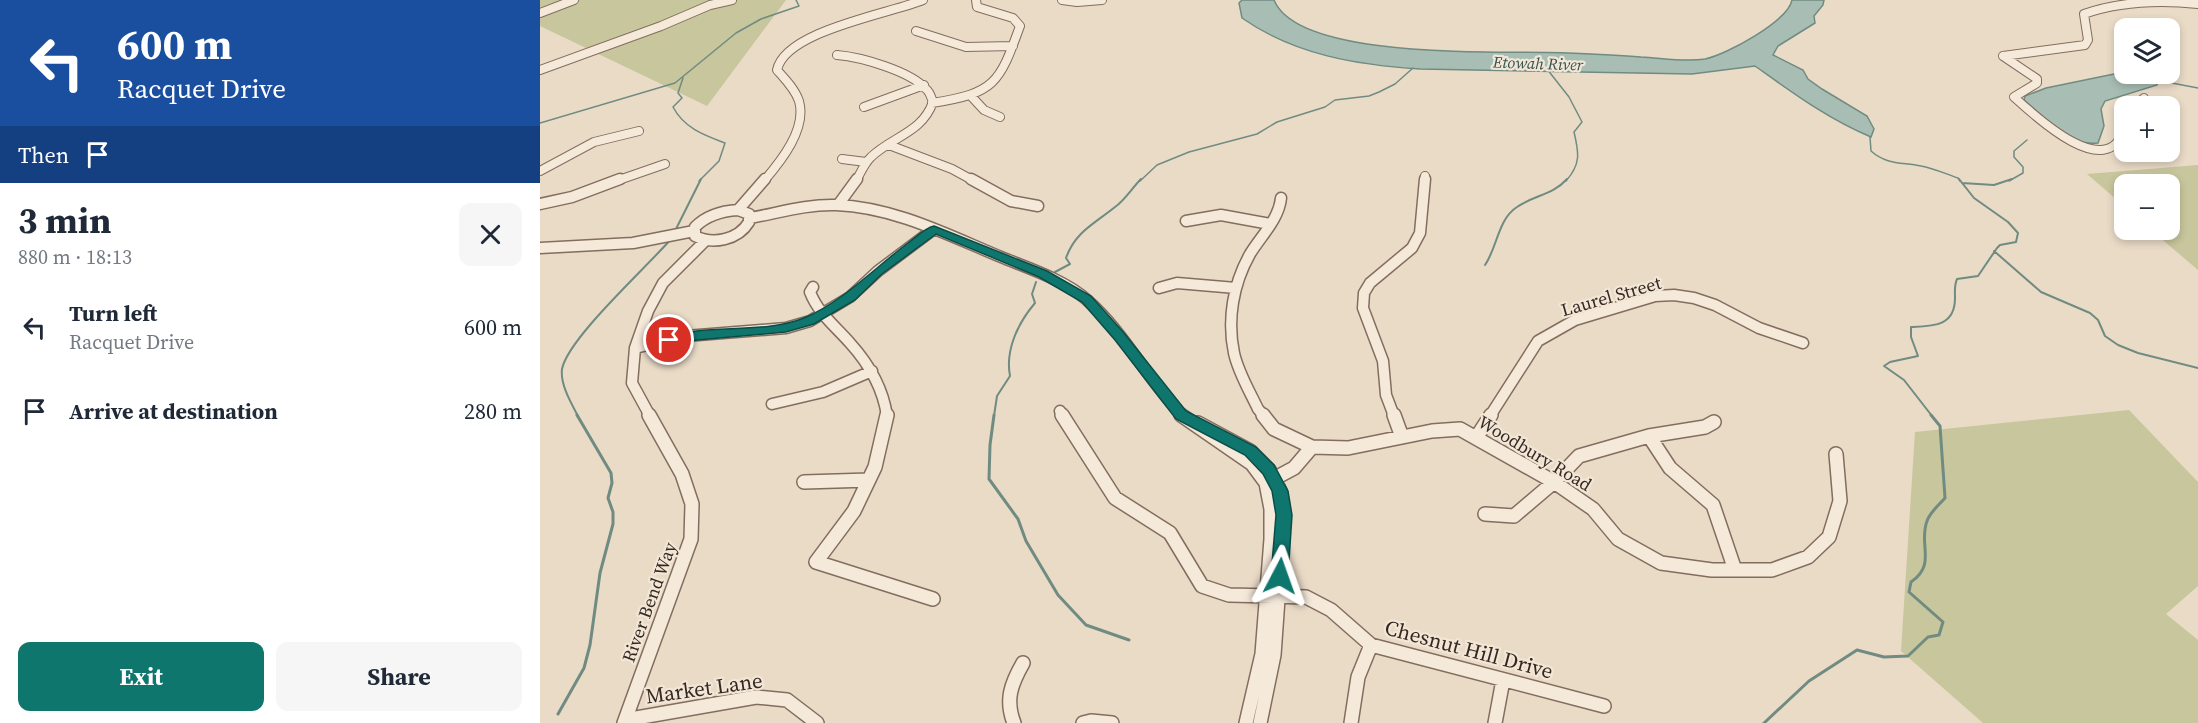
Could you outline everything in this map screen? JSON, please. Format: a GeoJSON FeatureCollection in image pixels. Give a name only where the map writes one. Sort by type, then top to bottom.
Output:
{"type":"FeatureCollection","features":[{"type":"Feature","properties":{"kind":"street"},"geometry":{"type":"LineString","coordinates":[[540,14],[574,0]]}},
{"type":"Feature","properties":{"kind":"street"},"geometry":{"type":"LineString","coordinates":[[540,70],[661,26],[710,5],[732,0]]}},
{"type":"Feature","properties":{"kind":"street"},"geometry":{"type":"LineString","coordinates":[[738,210],[768,177],[799,127],[801,105],[795,90],[777,70],[777,62],[788,50],[808,39],[903,9],[923,0]]}},
{"type":"Feature","properties":{"kind":"street"},"geometry":{"type":"LineString","coordinates":[[932,103],[971,96],[998,81],[1013,46],[1020,26],[1013,18],[977,7],[976,0]]}},
{"type":"Feature","properties":{"kind":"street"},"geometry":{"type":"LineString","coordinates":[[1062,0],[1077,2],[1102,0]]}},
{"type":"Feature","properties":{"kind":"street"},"geometry":{"type":"LineString","coordinates":[[2114,144],[2108,149],[2084,148],[2066,140],[2014,97],[2032,87],[2037,83],[2037,79],[2003,56],[2085,45],[2088,40],[2084,14],[2110,2],[2158,0],[2198,4]]}},
{"type":"Feature","properties":{"kind":"street"},"geometry":{"type":"LineString","coordinates":[[916,31],[966,46],[1013,46]]}},
{"type":"Feature","properties":{"kind":"street"},"geometry":{"type":"LineString","coordinates":[[837,56],[848,56],[924,85],[933,98],[930,113],[913,130],[866,162],[854,185],[838,205]]}},
{"type":"Feature","properties":{"kind":"street"},"geometry":{"type":"LineString","coordinates":[[864,107],[924,85]]}},
{"type":"Feature","properties":{"kind":"street"},"geometry":{"type":"LineString","coordinates":[[971,96],[984,110],[1000,117]]}},
{"type":"Feature","properties":{"kind":"street"},"geometry":{"type":"LineString","coordinates":[[540,171],[594,142],[639,131]]}},
{"type":"Feature","properties":{"kind":"street"},"geometry":{"type":"LineString","coordinates":[[889,145],[952,169],[1011,201],[1038,206]]}},
{"type":"Feature","properties":{"kind":"street"},"geometry":{"type":"LineString","coordinates":[[842,159],[866,162]]}},
{"type":"Feature","properties":{"kind":"street"},"geometry":{"type":"LineString","coordinates":[[540,204],[577,196],[642,170],[665,164]]}},
{"type":"Feature","properties":{"kind":"street"},"geometry":{"type":"LineString","coordinates":[[1402,437],[1386,395],[1383,361],[1363,308],[1364,293],[1370,283],[1412,248],[1420,233],[1425,176]]}},
{"type":"Feature","properties":{"kind":"street"},"geometry":{"type":"LineString","coordinates":[[1270,482],[1294,468],[1312,447],[1274,429],[1258,409],[1234,356],[1231,327],[1233,297],[1236,288],[1249,256],[1280,209],[1281,198]]}},
{"type":"Feature","properties":{"kind":"street"},"geometry":{"type":"LineString","coordinates":[[750,218],[817,205],[838,205],[877,211],[934,229],[1043,274],[1086,299],[1120,337],[1181,415],[1252,464],[1270,482],[1274,655],[1260,723]]}},
{"type":"Feature","properties":{"kind":"street"},"geometry":{"type":"LineString","coordinates":[[694,231],[695,227],[706,218],[722,211],[738,210],[749,214],[750,218]]}},
{"type":"Feature","properties":{"kind":"street"},"geometry":{"type":"LineString","coordinates":[[1186,221],[1221,215],[1270,224]]}},
{"type":"Feature","properties":{"kind":"street"},"geometry":{"type":"LineString","coordinates":[[694,231],[699,239],[705,241],[731,236],[745,228],[750,218]]}},
{"type":"Feature","properties":{"kind":"street"},"geometry":{"type":"LineString","coordinates":[[635,348],[686,336],[786,328],[823,315],[850,297],[878,271],[934,229]]}},
{"type":"Feature","properties":{"kind":"street"},"geometry":{"type":"LineString","coordinates":[[540,248],[633,243],[694,231]]}},
{"type":"Feature","properties":{"kind":"street","name":"River Bend Way"},"geometry":{"type":"LineString","coordinates":[[624,722],[691,540],[692,504],[682,474],[632,383],[635,348],[648,311],[663,283],[705,241]]}},
{"type":"Feature","properties":{"kind":"street"},"geometry":{"type":"LineString","coordinates":[[1159,288],[1177,283],[1236,288]]}},
{"type":"Feature","properties":{"kind":"street"},"geometry":{"type":"LineString","coordinates":[[813,287],[810,292],[816,307],[852,345],[878,379],[886,415],[876,466],[854,511],[816,562],[933,599]]}},
{"type":"Feature","properties":{"kind":"street","name":"Laurel Street"},"geometry":{"type":"LineString","coordinates":[[1476,438],[1538,341],[1575,320],[1655,296],[1674,295],[1694,298],[1715,305],[1758,328],[1803,343]]}},
{"type":"Feature","properties":{"kind":"street"},"geometry":{"type":"LineString","coordinates":[[772,404],[823,392],[872,371]]}},
{"type":"Feature","properties":{"kind":"street","name":"Chesnut Hill Drive"},"geometry":{"type":"LineString","coordinates":[[1060,411],[1115,498],[1170,533],[1202,586],[1229,596],[1306,597],[1331,610],[1371,645],[1604,706]]}},
{"type":"Feature","properties":{"kind":"street"},"geometry":{"type":"LineString","coordinates":[[1485,514],[1514,516],[1580,456],[1648,436],[1705,427],[1714,422]]}},
{"type":"Feature","properties":{"kind":"street","name":"Woodbury Road"},"geometry":{"type":"LineString","coordinates":[[1312,447],[1348,448],[1432,431],[1460,429],[1554,482],[1593,509],[1618,538],[1661,562],[1712,570],[1772,570],[1808,557],[1829,537],[1840,501],[1836,454]]}},
{"type":"Feature","properties":{"kind":"street"},"geometry":{"type":"LineString","coordinates":[[1648,436],[1670,468],[1713,505],[1735,570]]}},
{"type":"Feature","properties":{"kind":"street"},"geometry":{"type":"LineString","coordinates":[[804,482],[869,480]]}},
{"type":"Feature","properties":{"kind":"street"},"geometry":{"type":"LineString","coordinates":[[1246,723],[1272,597]]}},
{"type":"Feature","properties":{"kind":"street"},"geometry":{"type":"LineString","coordinates":[[1351,723],[1358,677],[1371,645]]}},
{"type":"Feature","properties":{"kind":"street"},"geometry":{"type":"LineString","coordinates":[[1014,723],[1008,710],[1009,687],[1023,663]]}},
{"type":"Feature","properties":{"kind":"street"},"geometry":{"type":"LineString","coordinates":[[1495,723],[1503,680]]}},
{"type":"Feature","properties":{"kind":"street","name":"Market Lane"},"geometry":{"type":"LineString","coordinates":[[624,722],[756,697],[787,700],[817,723]]}},
{"type":"Feature","properties":{"kind":"street"},"geometry":{"type":"LineString","coordinates":[[1083,723],[1090,721],[1112,723]]}},
{"type":"Feature","properties":{"kind":"green space"},"geometry":{"type":"Polygon","coordinates":[[[540,0],[786,0],[707,106],[540,26],[540,0]]]}},
{"type":"Feature","properties":{"kind":"green space"},"geometry":{"type":"Polygon","coordinates":[[[2198,165],[2198,270],[2163,240],[2180,240],[2180,174],[2114,174],[2114,197],[2087,174],[2198,165]]]}},
{"type":"Feature","properties":{"kind":"green space"},"geometry":{"type":"Polygon","coordinates":[[[2129,410],[2198,482],[2198,586],[2166,614],[2198,640],[2198,723],[1983,723],[1901,651],[1915,432],[2129,410]]]}},
{"type":"Feature","properties":{"kind":"water","name":"Etowah River"},"geometry":{"type":"Polygon","coordinates":[[[1242,0],[1274,0],[1291,20],[1322,34],[1362,43],[1408,49],[1568,53],[1689,60],[1715,56],[1755,36],[1780,18],[1792,0],[1824,0],[1823,5],[1814,16],[1815,23],[1778,46],[1773,55],[1803,70],[1808,79],[1867,116],[1874,129],[1871,137],[1840,122],[1755,66],[1692,74],[1420,69],[1350,61],[1305,49],[1262,31],[1242,18],[1239,3],[1242,0]]]}},
{"type":"Feature","properties":{"kind":"water"},"geometry":{"type":"Polygon","coordinates":[[[2114,74],[2114,84],[2157,84],[2121,96],[2114,96],[2114,98],[2105,101],[2101,109],[2104,126],[2098,143],[2087,143],[2067,136],[2024,100],[2025,96],[2046,88],[2114,74]]]}},
{"type":"Feature","properties":{"kind":"waterway"},"geometry":{"type":"LineString","coordinates":[[540,123],[675,83],[736,33],[761,19],[799,6],[796,0]]}},
{"type":"Feature","properties":{"kind":"waterway"},"geometry":{"type":"LineString","coordinates":[[1140,181],[1157,165],[1189,152],[1257,134],[1277,122],[1325,107],[1335,100],[1369,96],[1379,92],[1395,84],[1413,68]]}},
{"type":"Feature","properties":{"kind":"waterway"},"geometry":{"type":"LineString","coordinates":[[1547,69],[1569,97],[1582,122],[1574,132],[1578,158],[1566,181]]}},
{"type":"Feature","properties":{"kind":"waterway"},"geometry":{"type":"LineString","coordinates":[[683,78],[678,93],[682,98],[673,107],[689,126],[725,143],[719,161],[701,179]]}},
{"type":"Feature","properties":{"kind":"waterway"},"geometry":{"type":"LineString","coordinates":[[2177,84],[2198,88]]}},
{"type":"Feature","properties":{"kind":"waterway"},"geometry":{"type":"LineString","coordinates":[[1870,137],[1871,151],[1883,159],[1930,168],[1958,178],[1960,181]]}},
{"type":"Feature","properties":{"kind":"waterway"},"geometry":{"type":"LineString","coordinates":[[2009,181],[2023,173],[2023,167],[2014,157],[2014,151],[2027,140]]}},
{"type":"Feature","properties":{"kind":"waterway"},"geometry":{"type":"LineString","coordinates":[[675,231],[701,179]]}},
{"type":"Feature","properties":{"kind":"waterway"},"geometry":{"type":"LineString","coordinates":[[1055,272],[1070,264],[1066,258],[1074,241],[1119,204],[1141,179]]}},
{"type":"Feature","properties":{"kind":"waterway"},"geometry":{"type":"LineString","coordinates":[[1485,265],[1502,226],[1511,212],[1523,203],[1550,192],[1567,179]]}},
{"type":"Feature","properties":{"kind":"waterway"},"geometry":{"type":"LineString","coordinates":[[1959,179],[1962,183]]}},
{"type":"Feature","properties":{"kind":"waterway"},"geometry":{"type":"LineString","coordinates":[[1962,183],[1994,185],[2012,179]]}},
{"type":"Feature","properties":{"kind":"waterway"},"geometry":{"type":"LineString","coordinates":[[1962,183],[1974,198],[2008,222],[2018,233],[2016,242],[2000,245],[1995,252]]}},
{"type":"Feature","properties":{"kind":"waterway"},"geometry":{"type":"LineString","coordinates":[[578,416],[563,381],[562,369],[567,356],[593,321],[671,239]]}},
{"type":"Feature","properties":{"kind":"waterway"},"geometry":{"type":"LineString","coordinates":[[1932,416],[1904,380],[1884,366],[1890,362],[1918,356],[1911,337],[1911,327],[1935,325],[1947,319],[1954,307],[1957,279],[1978,276],[1995,252]]}},
{"type":"Feature","properties":{"kind":"waterway"},"geometry":{"type":"LineString","coordinates":[[1995,252],[2041,292],[2090,313],[2098,320],[2105,336],[2118,345],[2138,353],[2198,368]]}},
{"type":"Feature","properties":{"kind":"waterway"},"geometry":{"type":"LineString","coordinates":[[994,416],[997,396],[1010,376],[1009,356],[1014,337],[1023,319],[1035,303],[1032,294],[1036,282]]}},
{"type":"Feature","properties":{"kind":"waterway"},"geometry":{"type":"LineString","coordinates":[[558,714],[584,668],[590,645],[600,573],[613,524],[613,512],[608,498],[612,483],[611,473],[577,415]]}},
{"type":"Feature","properties":{"kind":"waterway"},"geometry":{"type":"LineString","coordinates":[[994,415],[989,479],[1018,519],[1026,541],[1058,595],[1086,625],[1129,640]]}},
{"type":"Feature","properties":{"kind":"waterway"},"geometry":{"type":"LineString","coordinates":[[1764,723],[1809,681],[1857,650],[1884,657],[1908,656],[1928,637],[1939,635],[1943,622],[1909,592],[1911,582],[1919,575],[1925,561],[1924,538],[1927,521],[1945,498],[1940,426],[1931,415]]}},
{"type":"Feature","properties":{"kind":"route"},"geometry":{"type":"LineString","coordinates":[[669,340],[686,336],[786,328],[810,321],[850,297],[878,271],[934,229],[1043,274],[1086,299],[1120,337],[1181,415],[1218,432],[1250,451],[1269,470],[1280,491],[1284,515],[1280,576]]}}]}
